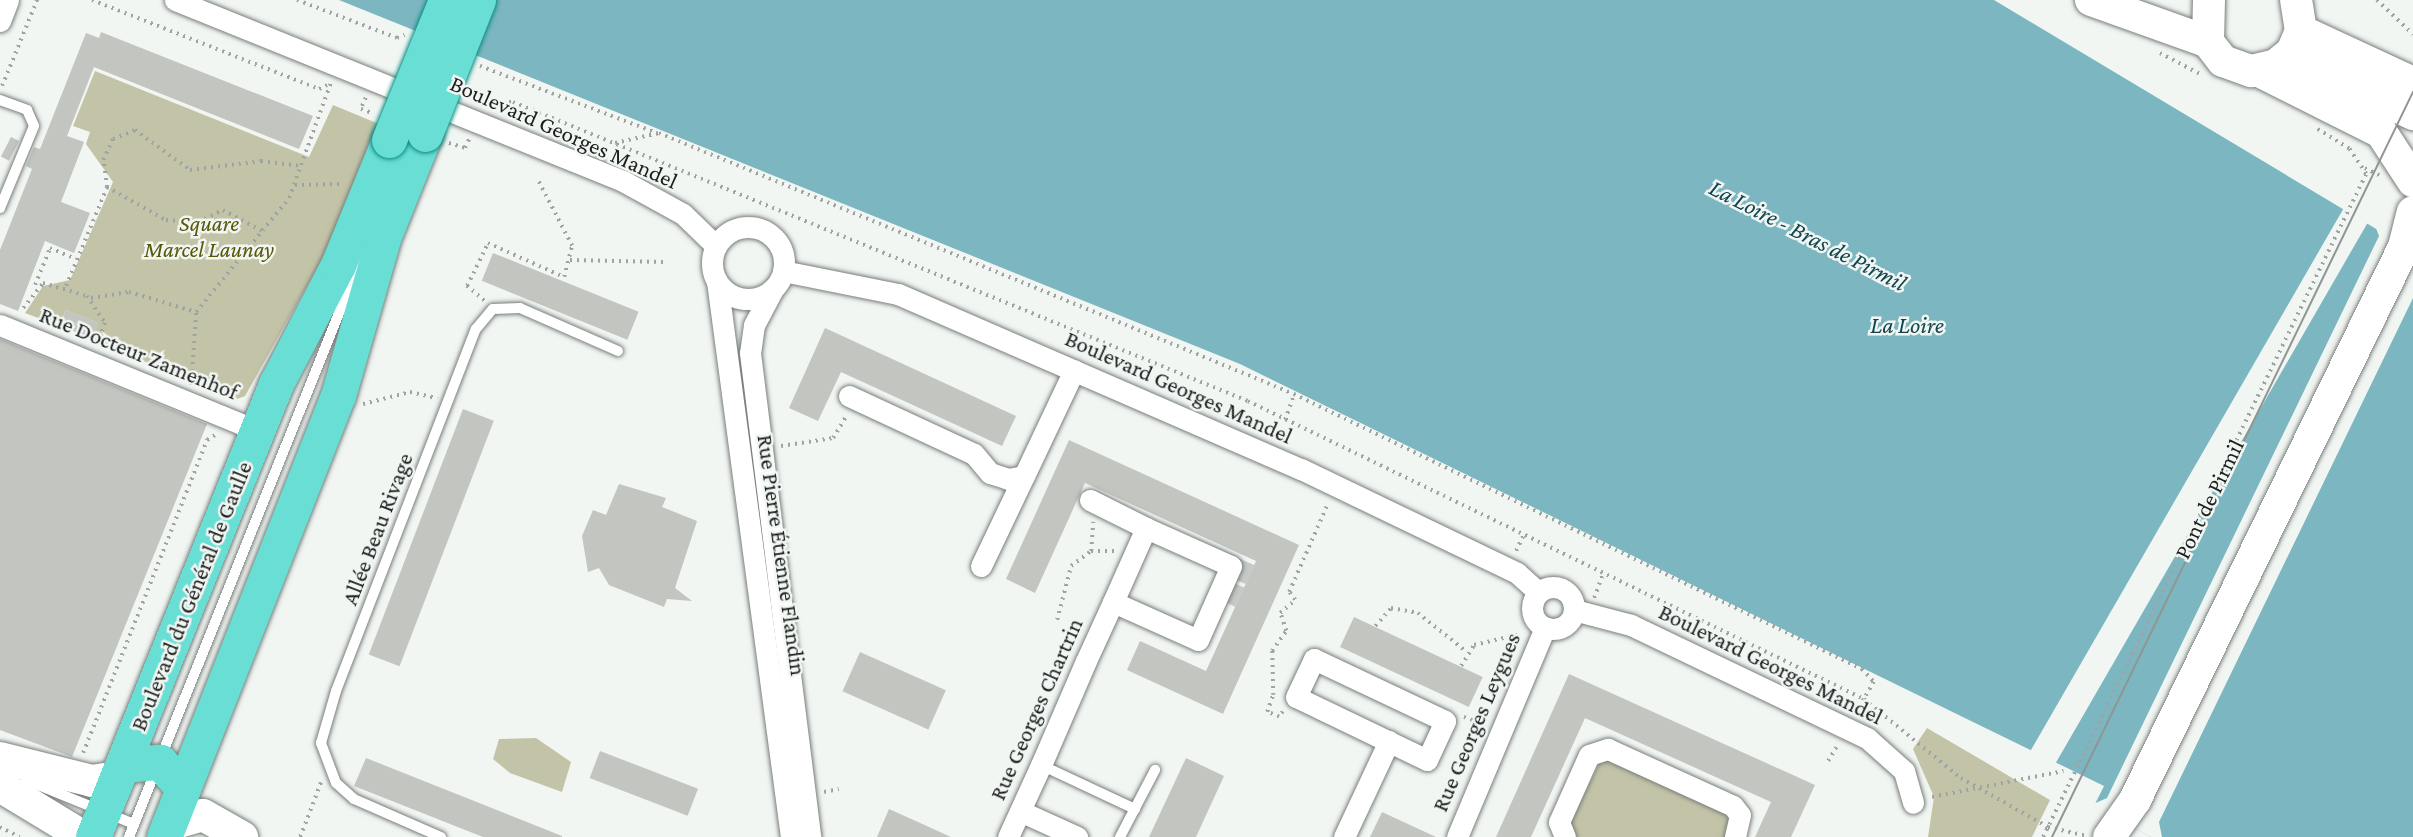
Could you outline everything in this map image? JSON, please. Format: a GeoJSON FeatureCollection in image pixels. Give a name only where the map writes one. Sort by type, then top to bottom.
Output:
{"type":"FeatureCollection","features":[{"type":"Feature","properties":{"kind":"main road"},"geometry":{"type":"LineString","coordinates":[[9,773],[124,828],[193,801],[348,395],[404,146],[446,0]]}},
{"type":"Feature","properties":{"kind":"main road"},"geometry":{"type":"LineString","coordinates":[[404,146],[478,0]]}},
{"type":"Feature","properties":{"kind":"main road"},"geometry":{"type":"LineString","coordinates":[[2091,0],[2208,42],[2231,66],[2259,71],[2381,132],[2402,175]]}},
{"type":"Feature","properties":{"kind":"main road"},"geometry":{"type":"LineString","coordinates":[[2208,42],[2209,0]]}},
{"type":"Feature","properties":{"kind":"main road"},"geometry":{"type":"LineString","coordinates":[[2295,43],[2296,0]]}},
{"type":"Feature","properties":{"kind":"main road"},"geometry":{"type":"LineString","coordinates":[[2259,71],[2295,43]]}},
{"type":"Feature","properties":{"kind":"main road"},"geometry":{"type":"LineString","coordinates":[[2295,43],[2413,83]]}},
{"type":"Feature","properties":{"kind":"main road"},"geometry":{"type":"LineString","coordinates":[[2295,43],[2413,114]]}},
{"type":"Feature","properties":{"kind":"main road","name":"Boulevard du Général de Gaulle"},"geometry":{"type":"LineString","coordinates":[[124,828],[120,771],[248,426],[307,356],[368,193],[404,146]]}},
{"type":"Feature","properties":{"kind":"main road"},"geometry":{"type":"LineString","coordinates":[[2109,837],[2136,800],[2408,244],[2413,212]]}},
{"type":"Feature","properties":{"kind":"main road"},"geometry":{"type":"LineString","coordinates":[[307,356],[337,366],[348,395]]}},
{"type":"Feature","properties":{"kind":"main road"},"geometry":{"type":"LineString","coordinates":[[9,773],[74,776],[120,771],[160,762],[193,801],[242,837]]}},
{"type":"Feature","properties":{"kind":"main road"},"geometry":{"type":"LineString","coordinates":[[2132,837],[2136,800]]}},
{"type":"Feature","properties":{"kind":"street"},"geometry":{"type":"LineString","coordinates":[[0,21],[8,0]]}},
{"type":"Feature","properties":{"kind":"street","name":"Boulevard Georges Mandel"},"geometry":{"type":"LineString","coordinates":[[175,0],[378,91],[655,196],[716,246]]}},
{"type":"Feature","properties":{"kind":"street"},"geometry":{"type":"LineString","coordinates":[[737,229],[763,231],[781,251],[778,280],[743,299],[717,281],[716,246],[737,229]]}},
{"type":"Feature","properties":{"kind":"street","name":"Boulevard Georges Mandel"},"geometry":{"type":"LineString","coordinates":[[778,280],[880,288],[1336,486],[1517,573],[1538,592]]}},
{"type":"Feature","properties":{"kind":"street","name":"Rue Pierre Étienne Flandin"},"geometry":{"type":"LineString","coordinates":[[778,280],[754,325],[750,353],[810,837]]}},
{"type":"Feature","properties":{"kind":"street","name":"Rue Pierre Étienne Flandin"},"geometry":{"type":"LineString","coordinates":[[717,281],[791,837]]}},
{"type":"Feature","properties":{"kind":"street","name":"Rue Docteur Zamenhof"},"geometry":{"type":"LineString","coordinates":[[0,325],[248,426]]}},
{"type":"Feature","properties":{"kind":"street"},"geometry":{"type":"LineString","coordinates":[[981,566],[1074,370]]}},
{"type":"Feature","properties":{"kind":"street"},"geometry":{"type":"LineString","coordinates":[[853,398],[974,454],[990,473],[1024,476]]}},
{"type":"Feature","properties":{"kind":"street","name":"Rue Georges Chartrin"},"geometry":{"type":"LineString","coordinates":[[1094,501],[1146,528],[1231,566],[1198,640],[1113,601]]}},
{"type":"Feature","properties":{"kind":"street","name":"Rue Georges Chartrin"},"geometry":{"type":"LineString","coordinates":[[1008,837],[1146,528]]}},
{"type":"Feature","properties":{"kind":"street"},"geometry":{"type":"LineString","coordinates":[[1552,587],[1566,591],[1582,612],[1564,627],[1545,628],[1531,612],[1538,592],[1552,587]]}},
{"type":"Feature","properties":{"kind":"street","name":"Boulevard Georges Mandel"},"geometry":{"type":"LineString","coordinates":[[1582,612],[1631,625],[1848,728],[1895,759],[1913,803]]}},
{"type":"Feature","properties":{"kind":"street","name":"Rue Georges Leygues"},"geometry":{"type":"LineString","coordinates":[[1457,837],[1545,628]]}},
{"type":"Feature","properties":{"kind":"street"},"geometry":{"type":"LineString","coordinates":[[1314,659],[1445,721],[1427,760],[1389,741],[1296,697],[1314,659]]}},
{"type":"Feature","properties":{"kind":"street"},"geometry":{"type":"LineString","coordinates":[[1343,837],[1389,741]]}},
{"type":"Feature","properties":{"kind":"street"},"geometry":{"type":"LineString","coordinates":[[1565,837],[1559,822],[1589,755],[1608,749],[1733,806],[1740,815],[1735,837]]}},
{"type":"Feature","properties":{"kind":"street"},"geometry":{"type":"LineString","coordinates":[[1020,811],[1077,837]]}},
{"type":"Feature","properties":{"kind":"lane"},"geometry":{"type":"LineString","coordinates":[[0,100],[27,110],[34,126],[0,208]]}},
{"type":"Feature","properties":{"kind":"lane","name":"Boulevard du Général de Gaulle"},"geometry":{"type":"LineString","coordinates":[[124,828],[160,762],[307,356],[404,146]]}},
{"type":"Feature","properties":{"kind":"lane"},"geometry":{"type":"LineString","coordinates":[[493,309],[520,307],[618,351]]}},
{"type":"Feature","properties":{"kind":"lane","name":"Allée Beau Rivage"},"geometry":{"type":"LineString","coordinates":[[441,837],[354,799],[332,775],[321,743],[325,724],[476,329],[493,309]]}},
{"type":"Feature","properties":{"kind":"lane"},"geometry":{"type":"LineString","coordinates":[[1041,765],[1135,809]]}},
{"type":"Feature","properties":{"kind":"lane"},"geometry":{"type":"LineString","coordinates":[[1121,837],[1155,770]]}},
{"type":"Feature","properties":{"kind":"lane"},"geometry":{"type":"LineString","coordinates":[[124,828],[129,837]]}},
{"type":"Feature","properties":{"kind":"path"},"geometry":{"type":"LineString","coordinates":[[0,90],[37,0]]}},
{"type":"Feature","properties":{"kind":"path"},"geometry":{"type":"LineString","coordinates":[[92,0],[319,89],[331,83],[343,87]]}},
{"type":"Feature","properties":{"kind":"path"},"geometry":{"type":"LineString","coordinates":[[297,0],[397,38],[399,32],[409,37]]}},
{"type":"Feature","properties":{"kind":"path"},"geometry":{"type":"LineString","coordinates":[[2377,0],[2413,34]]}},
{"type":"Feature","properties":{"kind":"path"},"geometry":{"type":"LineString","coordinates":[[2166,57],[2211,78]]}},
{"type":"Feature","properties":{"kind":"path"},"geometry":{"type":"LineString","coordinates":[[477,65],[659,133],[1294,394],[1862,669],[1874,682],[1848,728]]}},
{"type":"Feature","properties":{"kind":"path"},"geometry":{"type":"LineString","coordinates":[[186,400],[196,312],[266,233],[294,185],[328,90]]}},
{"type":"Feature","properties":{"kind":"path"},"geometry":{"type":"LineString","coordinates":[[354,92],[378,91]]}},
{"type":"Feature","properties":{"kind":"path"},"geometry":{"type":"LineString","coordinates":[[480,105],[513,102],[1285,420],[1864,699],[1976,786],[2048,827],[2090,836]]}},
{"type":"Feature","properties":{"kind":"path"},"geometry":{"type":"LineString","coordinates":[[2309,122],[2364,166],[2402,175]]}},
{"type":"Feature","properties":{"kind":"path"},"geometry":{"type":"LineString","coordinates":[[66,286],[107,187],[103,160],[113,139],[135,130],[190,170],[261,161],[301,166]]}},
{"type":"Feature","properties":{"kind":"path"},"geometry":{"type":"LineString","coordinates":[[613,144],[659,133]]}},
{"type":"Feature","properties":{"kind":"path","name":"Pont de Pirmil"},"geometry":{"type":"LineString","coordinates":[[2043,837],[2358,193],[2364,166]]}},
{"type":"Feature","properties":{"kind":"path"},"geometry":{"type":"LineString","coordinates":[[493,309],[467,286],[488,243],[564,277],[570,260],[568,233],[538,181]]}},
{"type":"Feature","properties":{"kind":"path"},"geometry":{"type":"LineString","coordinates":[[294,185],[333,183],[368,193]]}},
{"type":"Feature","properties":{"kind":"path"},"geometry":{"type":"LineString","coordinates":[[107,187],[166,220],[198,222],[223,210],[266,233]]}},
{"type":"Feature","properties":{"kind":"path"},"geometry":{"type":"LineString","coordinates":[[23,308],[50,248],[76,259]]}},
{"type":"Feature","properties":{"kind":"path"},"geometry":{"type":"LineString","coordinates":[[570,260],[665,262]]}},
{"type":"Feature","properties":{"kind":"path"},"geometry":{"type":"LineString","coordinates":[[34,287],[66,286],[91,298],[129,292],[196,312]]}},
{"type":"Feature","properties":{"kind":"path"},"geometry":{"type":"LineString","coordinates":[[91,298],[105,323],[91,360]]}},
{"type":"Feature","properties":{"kind":"path"},"geometry":{"type":"LineString","coordinates":[[348,395],[410,392],[449,403]]}},
{"type":"Feature","properties":{"kind":"path"},"geometry":{"type":"LineString","coordinates":[[1285,420],[1294,394]]}},
{"type":"Feature","properties":{"kind":"path"},"geometry":{"type":"LineString","coordinates":[[779,447],[833,438],[853,398]]}},
{"type":"Feature","properties":{"kind":"path"},"geometry":{"type":"LineString","coordinates":[[74,776],[207,440],[248,426]]}},
{"type":"Feature","properties":{"kind":"path"},"geometry":{"type":"LineString","coordinates":[[1296,697],[1279,717],[1267,712],[1273,695],[1272,652],[1286,631],[1280,613],[1296,600],[1289,592],[1336,486]]}},
{"type":"Feature","properties":{"kind":"path"},"geometry":{"type":"LineString","coordinates":[[1057,620],[1068,573],[1091,551],[1094,501]]}},
{"type":"Feature","properties":{"kind":"path"},"geometry":{"type":"LineString","coordinates":[[1091,551],[1133,557]]}},
{"type":"Feature","properties":{"kind":"path"},"geometry":{"type":"LineString","coordinates":[[1582,612],[1602,573]]}},
{"type":"Feature","properties":{"kind":"path"},"geometry":{"type":"LineString","coordinates":[[1375,626],[1385,610],[1407,610],[1432,620],[1467,652]]}},
{"type":"Feature","properties":{"kind":"path"},"geometry":{"type":"LineString","coordinates":[[1461,666],[1467,652],[1488,638],[1520,634]]}},
{"type":"Feature","properties":{"kind":"path"},"geometry":{"type":"LineString","coordinates":[[1458,714],[1482,724]]}},
{"type":"Feature","properties":{"kind":"path"},"geometry":{"type":"LineString","coordinates":[[1913,803],[1976,786],[2063,771]]}},
{"type":"Feature","properties":{"kind":"path"},"geometry":{"type":"LineString","coordinates":[[300,837],[314,795],[332,775]]}},
{"type":"Feature","properties":{"kind":"path"},"geometry":{"type":"LineString","coordinates":[[822,792],[839,789]]}},
{"type":"Feature","properties":{"kind":"path"},"geometry":{"type":"LineString","coordinates":[[0,827],[20,837]]}},
{"type":"Feature","properties":{"kind":"green space","name":"Square Marcel Launay"},"geometry":{"type":"Polygon","coordinates":[[[95,71],[309,157],[333,105],[379,124],[330,245],[245,396],[237,399],[91,340],[98,323],[66,310],[59,326],[25,313],[43,286],[70,280],[113,182],[86,144],[90,132],[73,126],[95,71]]]}},
{"type":"Feature","properties":{"kind":"green space"},"geometry":{"type":"Polygon","coordinates":[[[1927,728],[2050,800],[2032,837],[1928,837],[1934,797],[1913,749],[1927,728]]]}},
{"type":"Feature","properties":{"kind":"green space"},"geometry":{"type":"Polygon","coordinates":[[[536,738],[571,762],[562,792],[510,773],[493,759],[499,739],[536,738]]]}},
{"type":"Feature","properties":{"kind":"green space"},"geometry":{"type":"Polygon","coordinates":[[[1602,757],[1726,814],[1732,828],[1728,837],[1577,837],[1570,824],[1602,757]]]}},
{"type":"Feature","properties":{"kind":"water","name":"La Loire"},"geometry":{"type":"Polygon","coordinates":[[[339,0],[1994,0],[2413,251],[2413,837],[2151,837],[2094,806],[2104,786],[1240,364],[339,0]]]}},
{"type":"Feature","properties":{"kind":"pier"},"geometry":{"type":"Polygon","coordinates":[[[2345,206],[2369,220],[2054,766],[2030,752],[2345,206]]]}},
{"type":"Feature","properties":{"kind":"pier"},"geometry":{"type":"Polygon","coordinates":[[[2374,223],[2413,247],[2413,298],[2159,822],[2162,837],[2151,837],[2091,805],[2107,798],[2379,236],[2374,223]]]}},
{"type":"Feature","properties":{"kind":"building"},"geometry":{"type":"Polygon","coordinates":[[[101,32],[313,116],[299,149],[94,67],[67,136],[84,142],[61,202],[90,213],[74,253],[45,241],[18,311],[0,304],[0,250],[32,169],[26,166],[34,147],[40,149],[86,33],[99,38],[101,32]]]}},
{"type":"Feature","properties":{"kind":"building"},"geometry":{"type":"Polygon","coordinates":[[[11,137],[19,141],[9,161],[1,157],[11,137]]]}},
{"type":"Feature","properties":{"kind":"building"},"geometry":{"type":"Polygon","coordinates":[[[493,253],[639,312],[627,340],[482,281],[493,253]]]}},
{"type":"Feature","properties":{"kind":"building"},"geometry":{"type":"Polygon","coordinates":[[[66,310],[98,323],[92,339],[60,326],[66,310]]]}},
{"type":"Feature","properties":{"kind":"building"},"geometry":{"type":"Polygon","coordinates":[[[825,328],[1016,416],[1002,446],[841,372],[818,421],[789,408],[825,328]]]}},
{"type":"Feature","properties":{"kind":"building"},"geometry":{"type":"Polygon","coordinates":[[[0,339],[207,424],[72,757],[0,730],[0,339]]]}},
{"type":"Feature","properties":{"kind":"building"},"geometry":{"type":"Polygon","coordinates":[[[463,409],[494,421],[400,666],[369,655],[463,409]]]}},
{"type":"Feature","properties":{"kind":"building"},"geometry":{"type":"Polygon","coordinates":[[[1069,440],[1299,545],[1223,714],[1127,670],[1140,641],[1206,671],[1256,561],[1085,483],[1035,593],[1006,579],[1069,440]]]}},
{"type":"Feature","properties":{"kind":"building"},"geometry":{"type":"Polygon","coordinates":[[[619,484],[666,498],[662,507],[697,521],[675,588],[692,601],[667,599],[664,607],[609,585],[599,568],[588,572],[582,536],[593,510],[606,515],[619,484]]]}},
{"type":"Feature","properties":{"kind":"building"},"geometry":{"type":"Polygon","coordinates":[[[1354,617],[1483,677],[1469,707],[1340,647],[1354,617]]]}},
{"type":"Feature","properties":{"kind":"building"},"geometry":{"type":"Polygon","coordinates":[[[860,652],[946,690],[928,730],[843,691],[860,652]]]}},
{"type":"Feature","properties":{"kind":"building"},"geometry":{"type":"Polygon","coordinates":[[[1569,674],[1815,785],[1791,837],[1755,837],[1771,802],[1585,718],[1531,837],[1496,837],[1569,674]]]}},
{"type":"Feature","properties":{"kind":"building"},"geometry":{"type":"Polygon","coordinates":[[[600,751],[698,789],[688,816],[590,778],[600,751]]]}},
{"type":"Feature","properties":{"kind":"building"},"geometry":{"type":"Polygon","coordinates":[[[366,758],[562,837],[483,837],[354,786],[366,758]]]}},
{"type":"Feature","properties":{"kind":"building"},"geometry":{"type":"Polygon","coordinates":[[[1186,758],[1224,776],[1196,837],[1149,837],[1186,758]]]}},
{"type":"Feature","properties":{"kind":"building"},"geometry":{"type":"Polygon","coordinates":[[[889,809],[918,822],[951,837],[877,837],[889,809]]]}},
{"type":"Feature","properties":{"kind":"building"},"geometry":{"type":"Polygon","coordinates":[[[1382,812],[1436,837],[1370,837],[1382,812]]]}},
{"type":"Feature","properties":{"kind":"tunnel"},"geometry":{"type":"LineString","coordinates":[[1231,566],[1250,574]]}},
{"type":"Feature","properties":{"kind":"tunnel"},"geometry":{"type":"LineString","coordinates":[[1221,588],[1240,597]]}},
{"type":"Feature","properties":{"kind":"tram line"},"geometry":{"type":"LineString","coordinates":[[2052,837],[2413,92]]}},
{"type":"Feature","properties":{"kind":"water label","name":"La Loire - Bras de Pirmil"},"geometry":{"type":"Point","coordinates":[1808,235]}}]}
